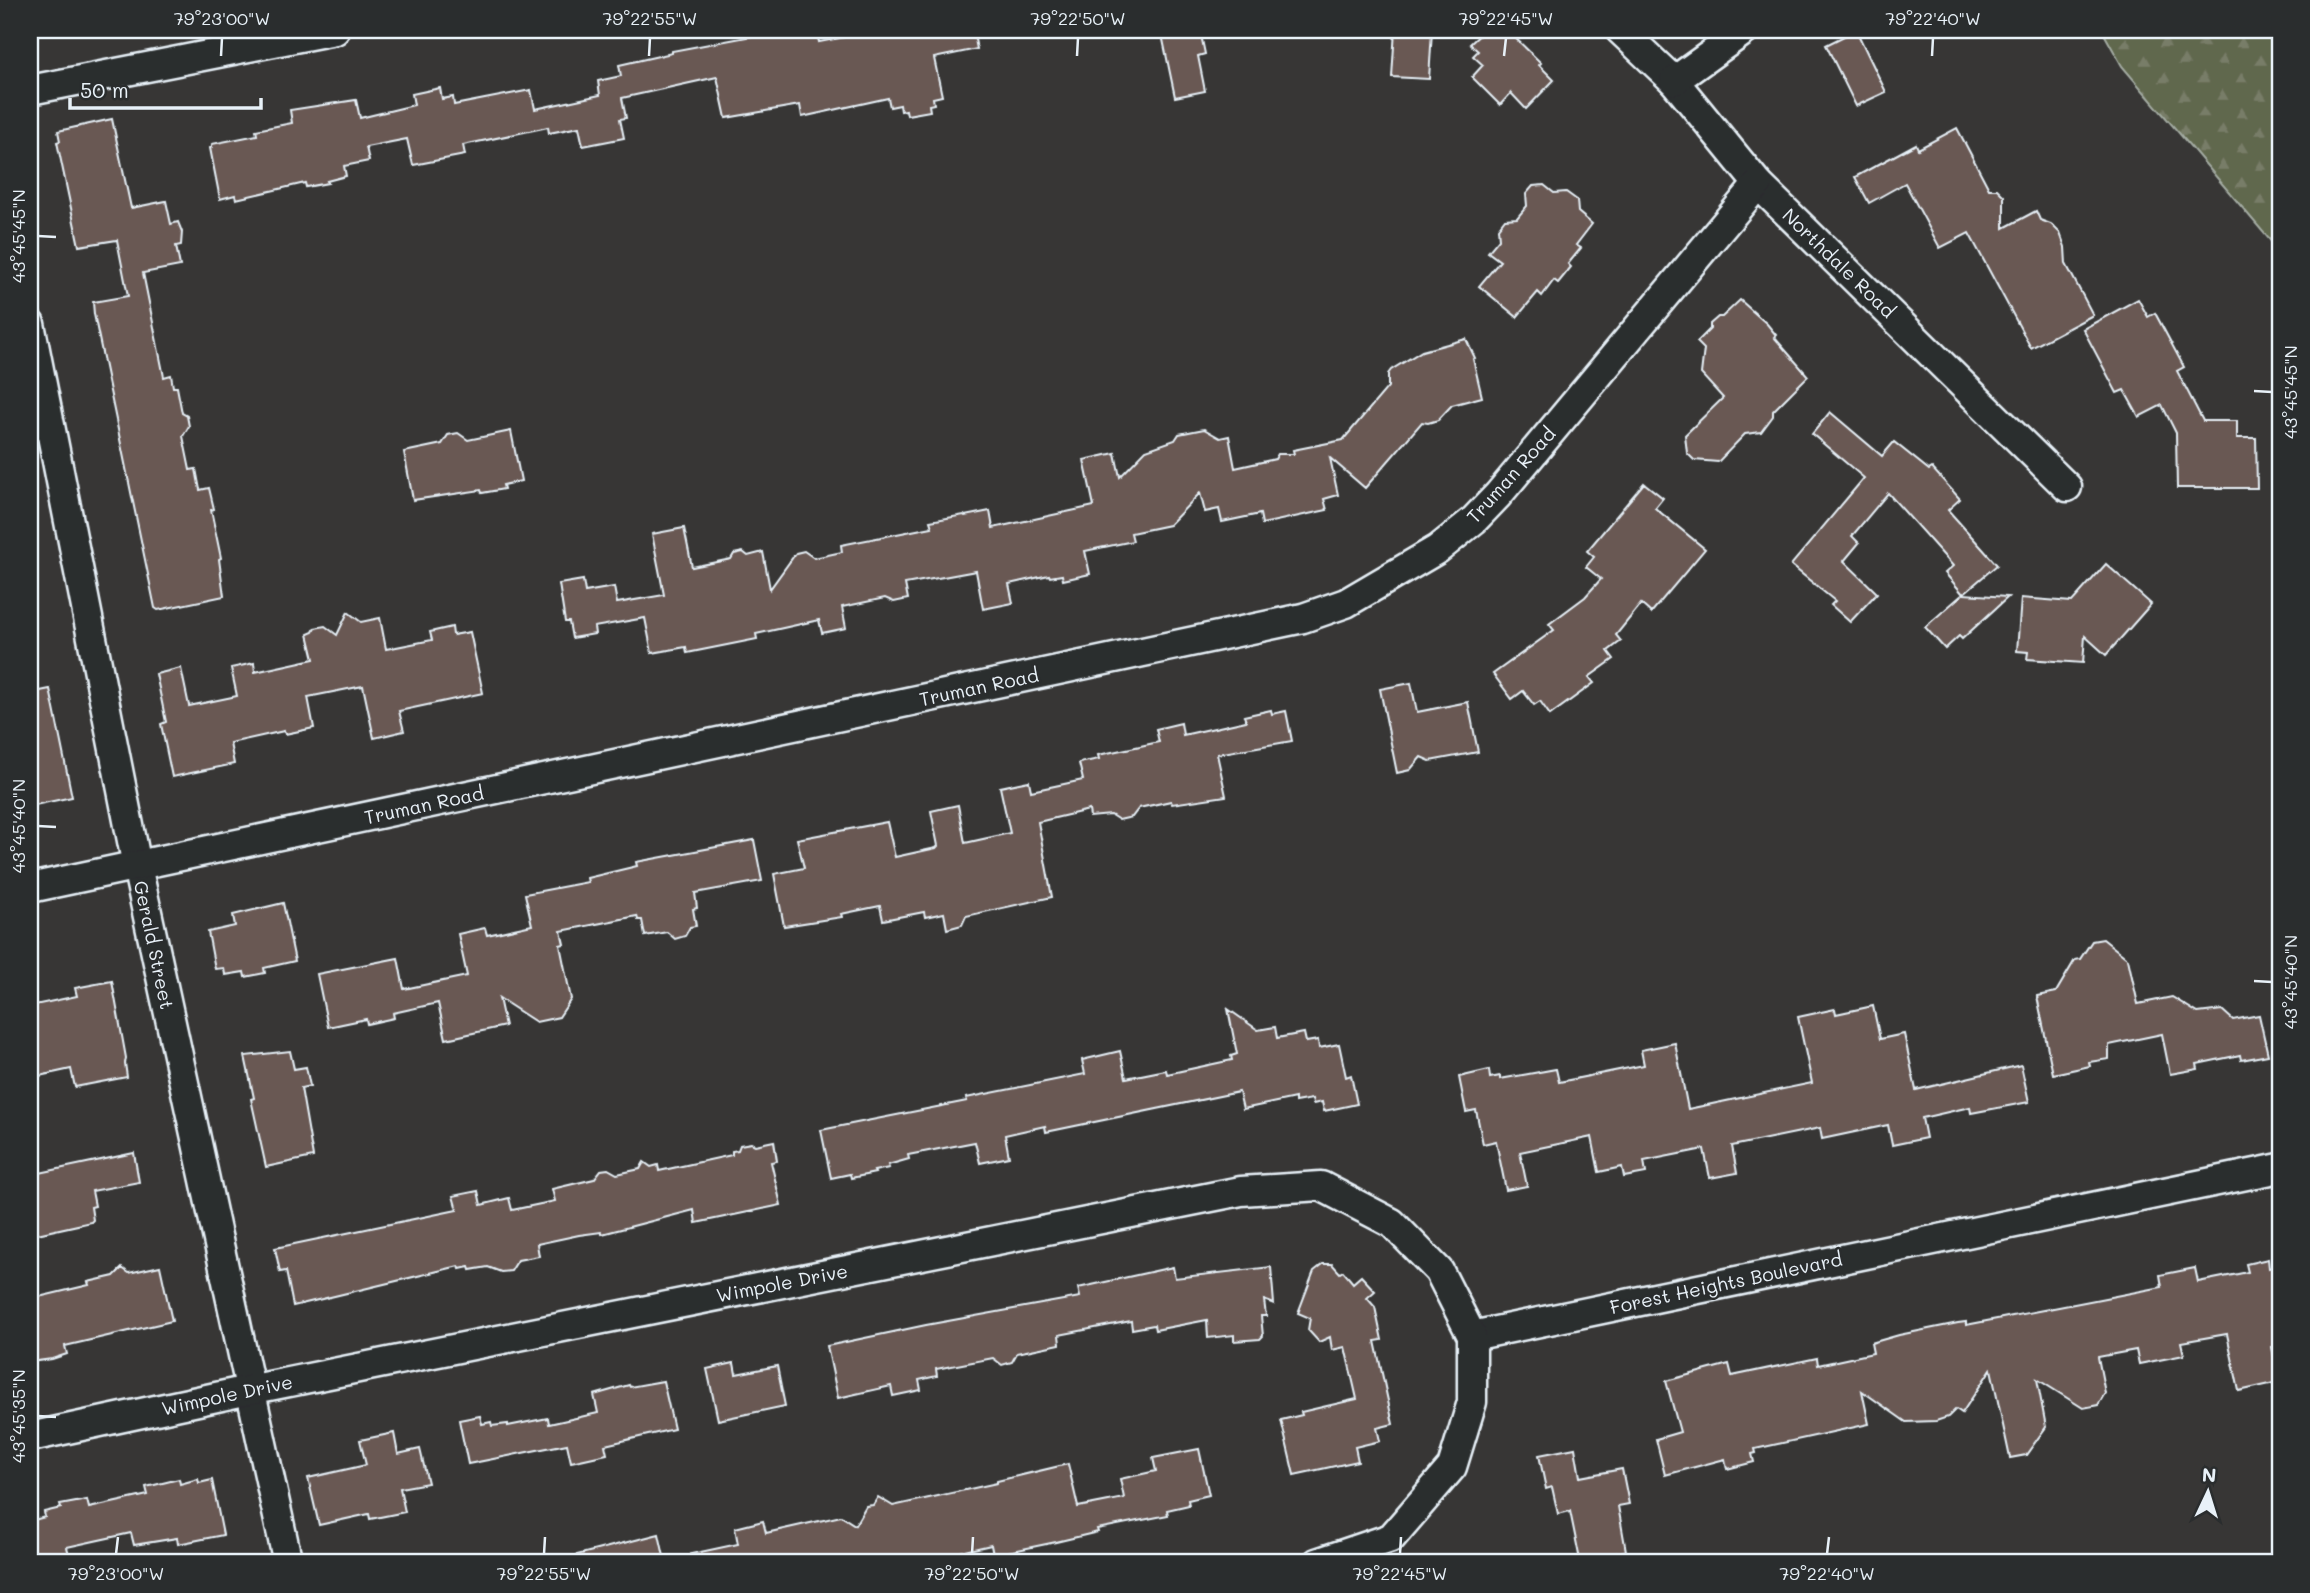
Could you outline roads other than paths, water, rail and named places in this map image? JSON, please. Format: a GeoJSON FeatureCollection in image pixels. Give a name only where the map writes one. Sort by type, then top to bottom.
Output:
{"type":"FeatureCollection","features":[{"type":"Feature","properties":{"kind":"street"},"geometry":{"type":"LineString","coordinates":[[30,90],[335,30]]}},
{"type":"Feature","properties":{"kind":"street","name":"Northdale Road"},"geometry":{"type":"LineString","coordinates":[[1620,30],[1674,82],[1758,184],[2067,487]]}},
{"type":"Feature","properties":{"kind":"street"},"geometry":{"type":"LineString","coordinates":[[1674,82],[1745,30]]}},
{"type":"Feature","properties":{"kind":"street","name":"Truman Road"},"geometry":{"type":"LineString","coordinates":[[30,888],[1303,618],[1346,603],[1438,549],[1474,520],[1498,495],[1758,184]]}},
{"type":"Feature","properties":{"kind":"street","name":"Gerald Street"},"geometry":{"type":"LineString","coordinates":[[30,324],[137,866],[288,1563]]}},
{"type":"Feature","properties":{"kind":"street","name":"Forest Heights Boulevard"},"geometry":{"type":"LineString","coordinates":[[1472,1336],[2280,1168]]}},
{"type":"Feature","properties":{"kind":"street","name":"Wimpole Drive"},"geometry":{"type":"LineString","coordinates":[[30,1437],[249,1390],[1241,1191],[1321,1186],[1392,1223],[1439,1271],[1472,1336]]}},
{"type":"Feature","properties":{"kind":"street"},"geometry":{"type":"LineString","coordinates":[[1317,1563],[1391,1538],[1452,1467],[1472,1402],[1472,1336]]}}]}
